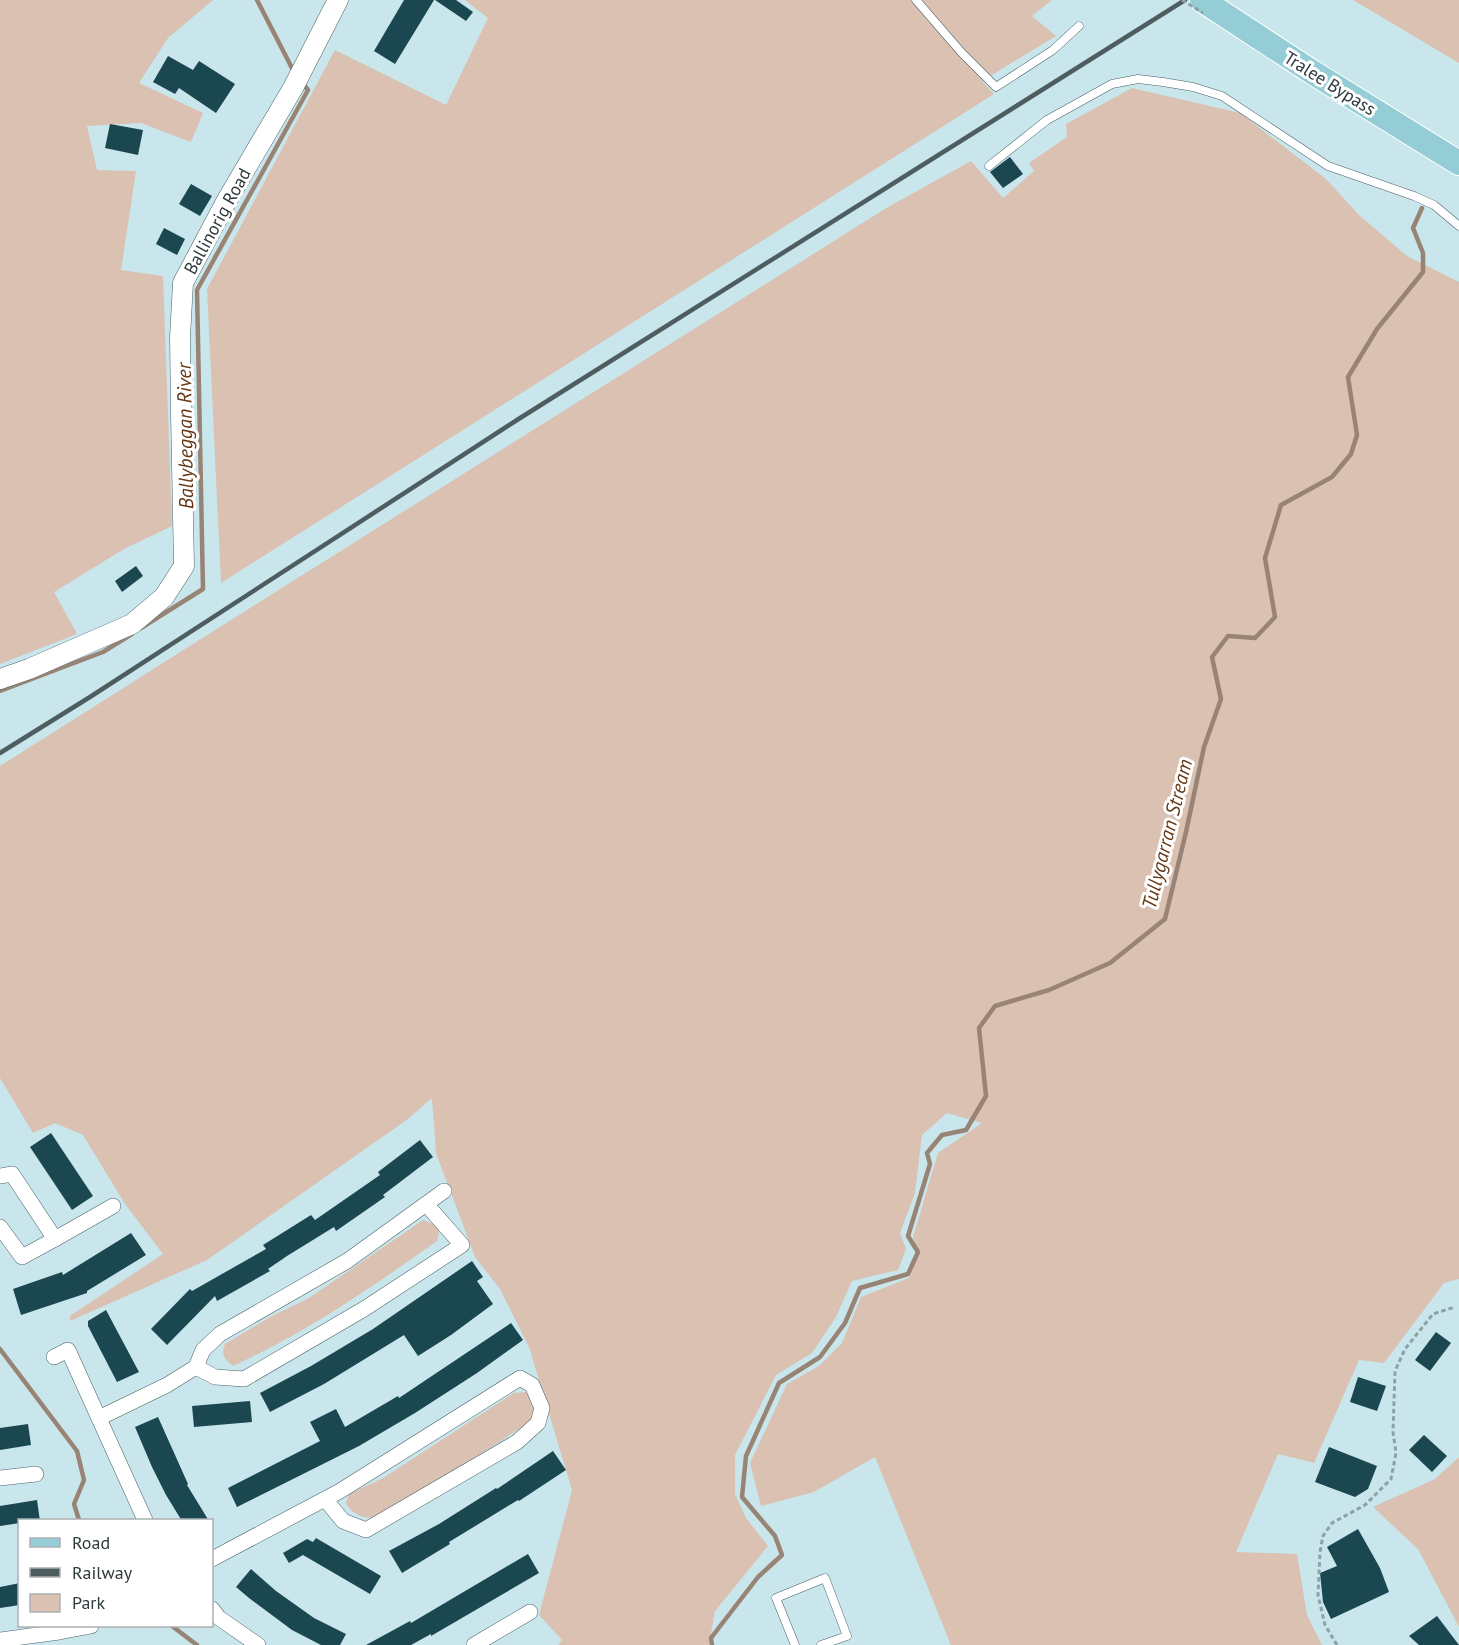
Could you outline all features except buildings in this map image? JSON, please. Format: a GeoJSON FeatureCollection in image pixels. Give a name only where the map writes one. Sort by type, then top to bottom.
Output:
{"type":"FeatureCollection","features":[{"type":"Feature","properties":{"kind":"main road","name":"Tralee Bypass"},"geometry":{"type":"LineString","coordinates":[[1211,5],[1459,147]]}},
{"type":"Feature","properties":{"kind":"main road","name":"Tralee Bypass"},"geometry":{"type":"LineString","coordinates":[[1211,5],[1312,72],[1459,164]]}},
{"type":"Feature","properties":{"kind":"street","name":"Ballinorig Road"},"geometry":{"type":"LineString","coordinates":[[0,679],[29,669],[132,624],[164,597],[184,566],[180,414],[183,283],[227,200],[293,88],[338,0]]}},
{"type":"Feature","properties":{"kind":"street"},"geometry":{"type":"LineString","coordinates":[[0,1176],[12,1173],[55,1239]]}},
{"type":"Feature","properties":{"kind":"street"},"geometry":{"type":"LineString","coordinates":[[99,1418],[166,1385],[195,1367],[203,1350],[220,1334],[347,1261],[444,1191]]}},
{"type":"Feature","properties":{"kind":"street"},"geometry":{"type":"LineString","coordinates":[[195,1367],[214,1377],[244,1379],[364,1309],[462,1245],[426,1204]]}},
{"type":"Feature","properties":{"kind":"street"},"geometry":{"type":"LineString","coordinates":[[0,1227],[22,1257],[113,1206]]}},
{"type":"Feature","properties":{"kind":"street"},"geometry":{"type":"LineString","coordinates":[[54,1357],[68,1350],[144,1519]]}},
{"type":"Feature","properties":{"kind":"street"},"geometry":{"type":"LineString","coordinates":[[213,1558],[325,1499],[520,1378],[532,1385],[542,1408],[538,1423],[524,1436],[366,1530],[343,1521],[325,1499]]}},
{"type":"Feature","properties":{"kind":"street"},"geometry":{"type":"LineString","coordinates":[[0,1478],[36,1474]]}},
{"type":"Feature","properties":{"kind":"street"},"geometry":{"type":"LineString","coordinates":[[213,1611],[219,1618],[258,1645]]}},
{"type":"Feature","properties":{"kind":"street"},"geometry":{"type":"LineString","coordinates":[[474,1645],[530,1612]]}},
{"type":"Feature","properties":{"kind":"street"},"geometry":{"type":"LineString","coordinates":[[0,1640],[84,1627]]}},
{"type":"Feature","properties":{"kind":"lane"},"geometry":{"type":"LineString","coordinates":[[916,0],[961,52],[996,87],[1053,50],[1079,26]]}},
{"type":"Feature","properties":{"kind":"lane"},"geometry":{"type":"LineString","coordinates":[[989,166],[1047,120],[1112,84],[1138,79],[1163,82],[1193,87],[1222,96],[1328,166],[1434,205],[1459,226]]}},
{"type":"Feature","properties":{"kind":"lane"},"geometry":{"type":"LineString","coordinates":[[795,1645],[776,1598],[825,1578],[847,1635],[821,1645]]}},
{"type":"Feature","properties":{"kind":"path"},"geometry":{"type":"LineString","coordinates":[[1182,0],[1211,5]]}},
{"type":"Feature","properties":{"kind":"path"},"geometry":{"type":"LineString","coordinates":[[1337,1645],[1325,1625],[1318,1595],[1323,1536],[1332,1523],[1365,1505],[1391,1479],[1396,1453],[1393,1432],[1395,1371],[1405,1349],[1433,1314],[1455,1307]]}},
{"type":"Feature","properties":{"kind":"green space"},"geometry":{"type":"Polygon","coordinates":[[[0,0],[213,0],[168,38],[139,83],[203,113],[191,142],[141,123],[87,126],[97,170],[136,171],[121,270],[163,276],[172,526],[124,549],[54,592],[77,634],[0,664],[0,0]]]}},
{"type":"Feature","properties":{"kind":"green space"},"geometry":{"type":"Polygon","coordinates":[[[465,0],[1052,0],[1032,16],[1056,36],[982,81],[994,94],[221,583],[207,289],[335,50],[446,105],[488,18],[465,0]]]}},
{"type":"Feature","properties":{"kind":"green space"},"geometry":{"type":"Polygon","coordinates":[[[1353,0],[1459,0],[1459,63],[1353,0]]]}},
{"type":"Feature","properties":{"kind":"green space"},"geometry":{"type":"Polygon","coordinates":[[[1132,88],[1240,113],[1326,179],[1359,215],[1407,256],[1459,282],[1459,1279],[1444,1283],[1384,1363],[1359,1360],[1314,1463],[1278,1454],[1236,1552],[1297,1554],[1307,1615],[1322,1645],[951,1645],[875,1457],[814,1492],[761,1506],[750,1463],[787,1384],[819,1366],[842,1343],[861,1297],[909,1278],[918,1256],[913,1237],[938,1153],[982,1123],[947,1113],[922,1135],[915,1193],[900,1233],[906,1249],[898,1270],[852,1281],[836,1317],[812,1353],[776,1375],[735,1455],[735,1494],[746,1518],[768,1546],[715,1611],[709,1645],[558,1645],[562,1640],[539,1615],[572,1490],[529,1347],[500,1289],[475,1257],[436,1153],[432,1098],[408,1119],[207,1260],[70,1321],[70,1316],[163,1254],[125,1204],[83,1135],[55,1123],[33,1133],[0,1078],[0,766],[888,207],[971,161],[1003,198],[1034,171],[1029,163],[1067,137],[1066,124],[1132,88]]]}},
{"type":"Feature","properties":{"kind":"green space"},"geometry":{"type":"Polygon","coordinates":[[[423,1220],[438,1226],[437,1241],[413,1258],[287,1339],[233,1366],[225,1359],[223,1351],[225,1344],[272,1316],[309,1298],[423,1220]]]}},
{"type":"Feature","properties":{"kind":"green space"},"geometry":{"type":"Polygon","coordinates":[[[526,1392],[535,1407],[534,1419],[493,1446],[375,1518],[358,1515],[348,1507],[346,1503],[349,1494],[383,1478],[514,1393],[526,1392]]]}},
{"type":"Feature","properties":{"kind":"green space"},"geometry":{"type":"Polygon","coordinates":[[[1459,1457],[1459,1627],[1418,1549],[1373,1507],[1435,1479],[1459,1457]]]}},
{"type":"Feature","properties":{"kind":"waterway","name":"Ballybeggan River"},"geometry":{"type":"LineString","coordinates":[[257,0],[294,72]]}},
{"type":"Feature","properties":{"kind":"waterway","name":"Ballybeggan River"},"geometry":{"type":"LineString","coordinates":[[141,628],[203,589],[197,290],[308,90],[304,85]]}},
{"type":"Feature","properties":{"kind":"waterway","name":"Tullygarran Stream"},"geometry":{"type":"LineString","coordinates":[[712,1645],[711,1638],[758,1577],[782,1555],[775,1536],[742,1497],[746,1456],[779,1383],[820,1357],[845,1323],[860,1288],[908,1274],[918,1252],[908,1236],[930,1164],[927,1153],[942,1135],[966,1130],[986,1096],[979,1028],[995,1006],[1049,990],[1110,963],[1165,919],[1204,747],[1221,699],[1212,657],[1228,636],[1255,638],[1275,617],[1265,558],[1281,505],[1332,477],[1351,454],[1357,435],[1348,377],[1377,329],[1423,272],[1423,253],[1413,228],[1422,208]]}},
{"type":"Feature","properties":{"kind":"waterway","name":"Ballybeggan River"},"geometry":{"type":"LineString","coordinates":[[0,691],[103,652],[132,634]]}},
{"type":"Feature","properties":{"kind":"waterway","name":"Ballybeggan River"},"geometry":{"type":"LineString","coordinates":[[0,1349],[77,1451],[84,1480],[74,1504],[79,1519]]}},
{"type":"Feature","properties":{"kind":"waterway","name":"Ballybeggan River"},"geometry":{"type":"LineString","coordinates":[[173,1627],[197,1645]]}},
{"type":"Feature","properties":{"kind":"railway"},"geometry":{"type":"LineString","coordinates":[[0,753],[517,420],[1185,0]]}}]}
